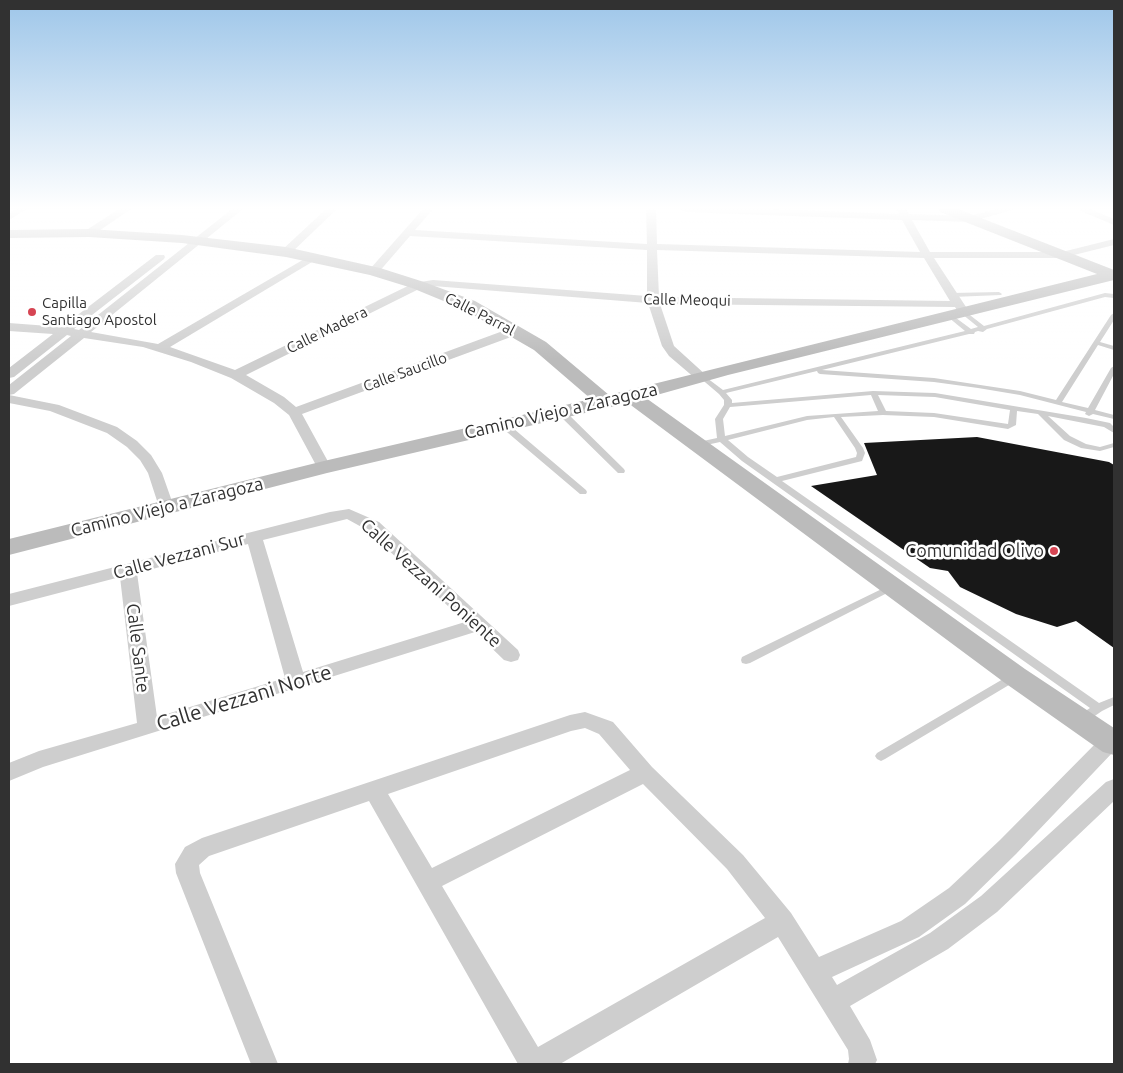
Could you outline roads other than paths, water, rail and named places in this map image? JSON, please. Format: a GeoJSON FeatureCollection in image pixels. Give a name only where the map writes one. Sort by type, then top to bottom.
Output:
{"type":"FeatureCollection","features":[{"type":"Feature","properties":{"kind":"street"},"geometry":{"type":"LineString","coordinates":[[9,374],[64,331],[163,259]]}},
{"type":"Feature","properties":{"kind":"street"},"geometry":{"type":"LineString","coordinates":[[9,391],[83,334],[167,259]]}},
{"type":"Feature","properties":{"kind":"street"},"geometry":{"type":"LineString","coordinates":[[160,348],[310,259]]}},
{"type":"Feature","properties":{"kind":"street","name":"Calle Parral"},"geometry":{"type":"LineString","coordinates":[[322,259],[374,271],[418,285],[469,305],[540,346],[605,402]]}},
{"type":"Feature","properties":{"kind":"street"},"geometry":{"type":"LineString","coordinates":[[374,271],[385,259]]}},
{"type":"Feature","properties":{"kind":"street"},"geometry":{"type":"LineString","coordinates":[[651,259],[653,300],[668,346],[673,353],[701,376]]}},
{"type":"Feature","properties":{"kind":"street"},"geometry":{"type":"LineString","coordinates":[[929,259],[959,312]]}},
{"type":"Feature","properties":{"kind":"street"},"geometry":{"type":"LineString","coordinates":[[1072,259],[1113,275]]}},
{"type":"Feature","properties":{"kind":"street","name":"Camino Viejo a Zaragoza"},"geometry":{"type":"LineString","coordinates":[[9,547],[324,467],[631,396],[701,376],[1113,275]]}},
{"type":"Feature","properties":{"kind":"street","name":"Calle Meoqui"},"geometry":{"type":"LineString","coordinates":[[418,285],[444,282],[653,300],[855,304],[959,312]]}},
{"type":"Feature","properties":{"kind":"street","name":"Calle Madera"},"geometry":{"type":"LineString","coordinates":[[236,375],[418,285]]}},
{"type":"Feature","properties":{"kind":"street"},"geometry":{"type":"LineString","coordinates":[[9,327],[64,331],[160,348],[236,375],[279,400],[294,412],[324,467]]}},
{"type":"Feature","properties":{"kind":"street","name":"Calle Saucillo"},"geometry":{"type":"LineString","coordinates":[[294,412],[515,331]]}},
{"type":"Feature","properties":{"kind":"street"},"geometry":{"type":"LineString","coordinates":[[631,396],[709,441],[892,587],[1015,676],[1089,714],[1113,742],[957,896],[910,929],[814,972]]}},
{"type":"Feature","properties":{"kind":"street"},"geometry":{"type":"LineString","coordinates":[[9,399],[54,408],[84,418],[118,435],[146,458],[162,490],[166,507]]}},
{"type":"Feature","properties":{"kind":"street","name":"Calle Vezzani Sur"},"geometry":{"type":"LineString","coordinates":[[9,600],[330,516],[349,514]]}},
{"type":"Feature","properties":{"kind":"street","name":"Calle Vezzani Poniente"},"geometry":{"type":"LineString","coordinates":[[349,514],[373,526],[511,655]]}},
{"type":"Feature","properties":{"kind":"street"},"geometry":{"type":"LineString","coordinates":[[254,536],[296,681]]}},
{"type":"Feature","properties":{"kind":"street","name":"Calle Sante"},"geometry":{"type":"LineString","coordinates":[[128,569],[148,728]]}},
{"type":"Feature","properties":{"kind":"street","name":"Calle Vezzani Norte"},"geometry":{"type":"LineString","coordinates":[[9,772],[39,760],[148,728],[480,624]]}},
{"type":"Feature","properties":{"kind":"street"},"geometry":{"type":"LineString","coordinates":[[264,1064],[188,873],[187,864],[193,854],[202,848],[570,723],[585,720],[606,728],[645,772],[735,862],[782,921],[833,1002],[861,1050],[863,1060],[861,1064]]}},
{"type":"Feature","properties":{"kind":"street"},"geometry":{"type":"LineString","coordinates":[[426,882],[645,772]]}},
{"type":"Feature","properties":{"kind":"street"},"geometry":{"type":"LineString","coordinates":[[833,1002],[939,941],[990,904],[1114,788]]}},
{"type":"Feature","properties":{"kind":"street"},"geometry":{"type":"LineString","coordinates":[[374,790],[534,1064],[782,921]]}},
{"type":"Feature","properties":{"kind":"lane"},"geometry":{"type":"LineString","coordinates":[[722,392],[812,371],[999,294]]}},
{"type":"Feature","properties":{"kind":"lane"},"geometry":{"type":"LineString","coordinates":[[959,312],[984,328],[1105,295],[1114,296]]}},
{"type":"Feature","properties":{"kind":"lane"},"geometry":{"type":"LineString","coordinates":[[959,312],[984,328]]}},
{"type":"Feature","properties":{"kind":"lane"},"geometry":{"type":"LineString","coordinates":[[1058,402],[1114,315]]}},
{"type":"Feature","properties":{"kind":"lane"},"geometry":{"type":"LineString","coordinates":[[1097,343],[1114,348]]}},
{"type":"Feature","properties":{"kind":"lane"},"geometry":{"type":"LineString","coordinates":[[1086,420],[1114,368]]}},
{"type":"Feature","properties":{"kind":"lane"},"geometry":{"type":"LineString","coordinates":[[812,371],[934,380],[987,387],[1113,415],[1107,425]]}},
{"type":"Feature","properties":{"kind":"lane"},"geometry":{"type":"LineString","coordinates":[[701,376],[722,392],[728,405]]}},
{"type":"Feature","properties":{"kind":"lane"},"geometry":{"type":"LineString","coordinates":[[934,380],[935,395]]}},
{"type":"Feature","properties":{"kind":"lane"},"geometry":{"type":"LineString","coordinates":[[728,405],[873,393],[935,395],[1086,420],[1107,425],[1114,431]]}},
{"type":"Feature","properties":{"kind":"lane"},"geometry":{"type":"LineString","coordinates":[[873,393],[883,413]]}},
{"type":"Feature","properties":{"kind":"lane"},"geometry":{"type":"LineString","coordinates":[[709,441],[728,405]]}},
{"type":"Feature","properties":{"kind":"lane"},"geometry":{"type":"LineString","coordinates":[[709,441],[807,418],[836,415],[883,413],[941,416],[1008,427],[1012,425],[1014,408]]}},
{"type":"Feature","properties":{"kind":"lane"},"geometry":{"type":"LineString","coordinates":[[561,412],[621,471]]}},
{"type":"Feature","properties":{"kind":"lane"},"geometry":{"type":"LineString","coordinates":[[1041,413],[1067,438],[1084,446],[1100,449],[1114,445]]}},
{"type":"Feature","properties":{"kind":"lane"},"geometry":{"type":"LineString","coordinates":[[776,480],[859,459],[861,453],[859,448],[836,415]]}},
{"type":"Feature","properties":{"kind":"lane"},"geometry":{"type":"LineString","coordinates":[[504,425],[583,492]]}},
{"type":"Feature","properties":{"kind":"lane"},"geometry":{"type":"LineString","coordinates":[[709,441],[745,459],[776,480],[1089,714],[1114,701]]}},
{"type":"Feature","properties":{"kind":"lane"},"geometry":{"type":"LineString","coordinates":[[746,660],[892,587]]}},
{"type":"Feature","properties":{"kind":"lane"},"geometry":{"type":"LineString","coordinates":[[881,756],[1015,676]]}},
{"type":"Feature","properties":{"kind":"place","name":"Capilla Santiago Apostol"},"geometry":{"type":"Point","coordinates":[32,312]}},
{"type":"Feature","properties":{"kind":"place","name":"Comunidad Olivo"},"geometry":{"type":"Point","coordinates":[1054,551]}}]}
